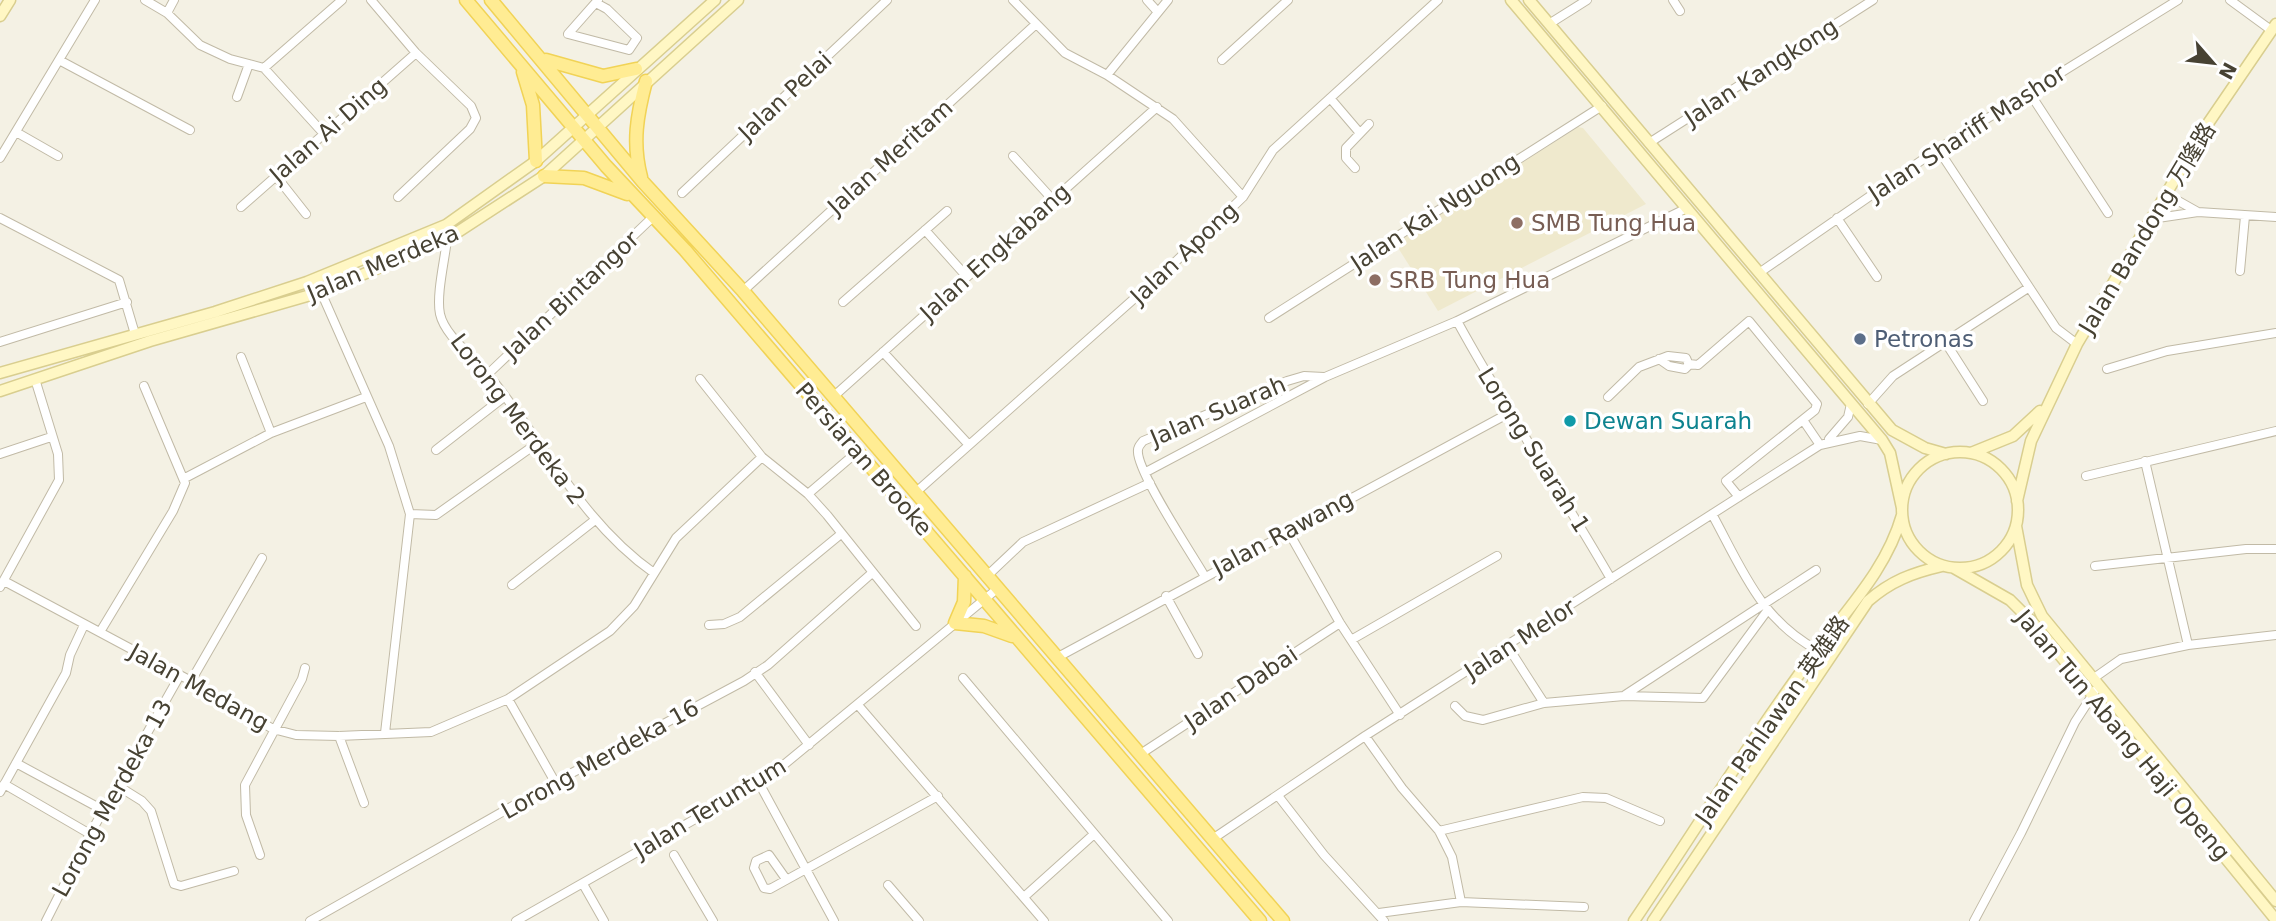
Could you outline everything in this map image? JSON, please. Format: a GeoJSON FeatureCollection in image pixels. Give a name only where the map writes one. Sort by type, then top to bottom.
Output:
{"type":"FeatureCollection","features":[{"type":"Feature","properties":{"kind":"main road"},"geometry":{"type":"LineString","coordinates":[[0,16],[10,0]]}},
{"type":"Feature","properties":{"kind":"main road","name":"Persiaran Brooke"},"geometry":{"type":"LineString","coordinates":[[466,0],[585,141],[654,216],[965,576],[1259,921]]}},
{"type":"Feature","properties":{"kind":"main road","name":"Jalan Merdeka"},"geometry":{"type":"LineString","coordinates":[[0,373],[215,312],[307,282],[418,237],[465,214],[536,161],[715,0]]}},
{"type":"Feature","properties":{"kind":"main road","name":"Jalan Merdeka"},"geometry":{"type":"LineString","coordinates":[[0,391],[150,341],[321,292],[447,239],[544,176],[737,0]]}},
{"type":"Feature","properties":{"kind":"main road"},"geometry":{"type":"LineString","coordinates":[[1511,0],[1882,440],[1890,453],[1906,532],[1914,547],[1942,566],[1954,568],[1978,565],[1999,553],[2016,526],[2017,501],[2012,484],[2002,470],[1987,459],[1970,453],[1946,454],[1925,448],[1892,430],[1529,0]]}},
{"type":"Feature","properties":{"kind":"main road","name":"Persiaran Brooke"},"geometry":{"type":"LineString","coordinates":[[496,2],[643,182],[743,291],[986,577],[1142,753],[1283,921]]}},
{"type":"Feature","properties":{"kind":"main road","name":"Jalan Bandong 万隆路"},"geometry":{"type":"LineString","coordinates":[[2017,501],[2031,440],[2077,344],[2207,125],[2274,27]]}},
{"type":"Feature","properties":{"kind":"main road"},"geometry":{"type":"LineString","coordinates":[[542,59],[561,67],[603,76],[636,69]]}},
{"type":"Feature","properties":{"kind":"main road"},"geometry":{"type":"LineString","coordinates":[[521,64],[533,105],[536,161]]}},
{"type":"Feature","properties":{"kind":"main road"},"geometry":{"type":"LineString","coordinates":[[643,182],[635,147],[639,108],[646,81]]}},
{"type":"Feature","properties":{"kind":"main road"},"geometry":{"type":"LineString","coordinates":[[544,176],[584,178],[634,197]]}},
{"type":"Feature","properties":{"kind":"main road","name":"Jalan Bandong 万隆路"},"geometry":{"type":"LineString","coordinates":[[1970,453],[2024,429],[2048,401]]}},
{"type":"Feature","properties":{"kind":"main road"},"geometry":{"type":"LineString","coordinates":[[1902,512],[1906,490],[1915,474],[1928,461],[1946,454]]}},
{"type":"Feature","properties":{"kind":"main road","name":"Jalan Pahlawan 英雄路"},"geometry":{"type":"LineString","coordinates":[[1634,921],[1817,650],[1857,600],[1896,536],[1902,512]]}},
{"type":"Feature","properties":{"kind":"main road","name":"Jalan Tun Abang Haji Openg"},"geometry":{"type":"LineString","coordinates":[[2016,526],[2028,585],[2042,616],[2276,901]]}},
{"type":"Feature","properties":{"kind":"main road","name":"Jalan Pahlawan 英雄路"},"geometry":{"type":"LineString","coordinates":[[1653,921],[1868,601],[1888,584],[1910,574],[1942,566]]}},
{"type":"Feature","properties":{"kind":"main road","name":"Jalan Tun Abang Haji Openg"},"geometry":{"type":"LineString","coordinates":[[1954,568],[2010,600],[2037,628],[2276,920]]}},
{"type":"Feature","properties":{"kind":"main road"},"geometry":{"type":"LineString","coordinates":[[965,576],[964,602],[955,622],[1005,632],[1019,640]]}},
{"type":"Feature","properties":{"kind":"street"},"geometry":{"type":"LineString","coordinates":[[0,158],[95,0]]}},
{"type":"Feature","properties":{"kind":"street"},"geometry":{"type":"LineString","coordinates":[[145,0],[167,13],[200,45],[230,60],[264,68],[324,134]]}},
{"type":"Feature","properties":{"kind":"street"},"geometry":{"type":"LineString","coordinates":[[167,13],[174,0]]}},
{"type":"Feature","properties":{"kind":"street"},"geometry":{"type":"LineString","coordinates":[[264,68],[342,0]]}},
{"type":"Feature","properties":{"kind":"street"},"geometry":{"type":"LineString","coordinates":[[371,0],[416,53],[471,106],[476,118],[470,129],[398,197]]}},
{"type":"Feature","properties":{"kind":"street","name":"Jalan Pelai"},"geometry":{"type":"LineString","coordinates":[[682,193],[887,0]]}},
{"type":"Feature","properties":{"kind":"street"},"geometry":{"type":"LineString","coordinates":[[1013,0],[1065,53],[1107,75],[1173,119],[1243,198]]}},
{"type":"Feature","properties":{"kind":"street"},"geometry":{"type":"LineString","coordinates":[[1147,0],[1156,10]]}},
{"type":"Feature","properties":{"kind":"street"},"geometry":{"type":"LineString","coordinates":[[1107,75],[1156,10],[1168,0]]}},
{"type":"Feature","properties":{"kind":"street"},"geometry":{"type":"LineString","coordinates":[[1222,60],[1288,0]]}},
{"type":"Feature","properties":{"kind":"street","name":"Jalan Apong"},"geometry":{"type":"LineString","coordinates":[[915,493],[1171,267],[1243,198],[1273,150],[1438,0]]}},
{"type":"Feature","properties":{"kind":"street"},"geometry":{"type":"LineString","coordinates":[[1549,24],[1587,0]]}},
{"type":"Feature","properties":{"kind":"street"},"geometry":{"type":"LineString","coordinates":[[1673,0],[1680,11]]}},
{"type":"Feature","properties":{"kind":"street","name":"Jalan Kangkong"},"geometry":{"type":"LineString","coordinates":[[1650,143],[1873,0]]}},
{"type":"Feature","properties":{"kind":"street","name":"Jalan Shariff Mashor"},"geometry":{"type":"LineString","coordinates":[[1759,273],[1938,149],[2178,0]]}},
{"type":"Feature","properties":{"kind":"street"},"geometry":{"type":"LineString","coordinates":[[2230,0],[2258,21],[2274,27]]}},
{"type":"Feature","properties":{"kind":"street"},"geometry":{"type":"LineString","coordinates":[[597,1],[637,38],[629,50],[568,34],[597,1]]}},
{"type":"Feature","properties":{"kind":"street","name":"Jalan Meritam"},"geometry":{"type":"LineString","coordinates":[[743,291],[1036,24]]}},
{"type":"Feature","properties":{"kind":"street","name":"Jalan Ai Ding"},"geometry":{"type":"LineString","coordinates":[[241,207],[416,53]]}},
{"type":"Feature","properties":{"kind":"street"},"geometry":{"type":"LineString","coordinates":[[59,60],[190,130]]}},
{"type":"Feature","properties":{"kind":"street"},"geometry":{"type":"LineString","coordinates":[[237,97],[249,64]]}},
{"type":"Feature","properties":{"kind":"street"},"geometry":{"type":"LineString","coordinates":[[2029,92],[2108,213]]}},
{"type":"Feature","properties":{"kind":"street"},"geometry":{"type":"LineString","coordinates":[[1330,98],[1359,132]]}},
{"type":"Feature","properties":{"kind":"street","name":"Jalan Kai Nguong"},"geometry":{"type":"LineString","coordinates":[[1269,318],[1602,106]]}},
{"type":"Feature","properties":{"kind":"street","name":"Jalan Engkabang"},"geometry":{"type":"LineString","coordinates":[[833,397],[1157,107]]}},
{"type":"Feature","properties":{"kind":"street"},"geometry":{"type":"LineString","coordinates":[[1355,168],[1345,154],[1346,148],[1369,124]]}},
{"type":"Feature","properties":{"kind":"street"},"geometry":{"type":"LineString","coordinates":[[16,132],[58,156]]}},
{"type":"Feature","properties":{"kind":"street"},"geometry":{"type":"LineString","coordinates":[[1938,149],[2056,328],[2077,344]]}},
{"type":"Feature","properties":{"kind":"street"},"geometry":{"type":"LineString","coordinates":[[1013,156],[1053,200]]}},
{"type":"Feature","properties":{"kind":"street"},"geometry":{"type":"LineString","coordinates":[[276,176],[306,214]]}},
{"type":"Feature","properties":{"kind":"street"},"geometry":{"type":"LineString","coordinates":[[2166,194],[2198,212]]}},
{"type":"Feature","properties":{"kind":"street","name":"Jalan Suarah"},"geometry":{"type":"LineString","coordinates":[[1146,472],[1325,377],[1457,321],[1687,208]]}},
{"type":"Feature","properties":{"kind":"street"},"geometry":{"type":"LineString","coordinates":[[843,302],[947,211]]}},
{"type":"Feature","properties":{"kind":"street"},"geometry":{"type":"LineString","coordinates":[[2151,219],[2198,212],[2276,217]]}},
{"type":"Feature","properties":{"kind":"street","name":"Jalan Bintangor"},"geometry":{"type":"LineString","coordinates":[[488,374],[654,216]]}},
{"type":"Feature","properties":{"kind":"street"},"geometry":{"type":"LineString","coordinates":[[2240,271],[2245,216]]}},
{"type":"Feature","properties":{"kind":"street"},"geometry":{"type":"LineString","coordinates":[[0,218],[119,280],[135,334]]}},
{"type":"Feature","properties":{"kind":"street"},"geometry":{"type":"LineString","coordinates":[[1837,218],[1877,277]]}},
{"type":"Feature","properties":{"kind":"street"},"geometry":{"type":"LineString","coordinates":[[925,230],[967,277]]}},
{"type":"Feature","properties":{"kind":"street","name":"Lorong Merdeka 2"},"geometry":{"type":"LineString","coordinates":[[447,239],[441,316],[488,374],[536,444],[595,520],[628,555],[654,573]]}},
{"type":"Feature","properties":{"kind":"street"},"geometry":{"type":"LineString","coordinates":[[1868,404],[1893,376],[1944,340],[2028,288]]}},
{"type":"Feature","properties":{"kind":"street"},"geometry":{"type":"LineString","coordinates":[[321,292],[389,446],[410,514],[385,733]]}},
{"type":"Feature","properties":{"kind":"street"},"geometry":{"type":"LineString","coordinates":[[0,342],[127,302]]}},
{"type":"Feature","properties":{"kind":"street","name":"Lorong Suarah 1"},"geometry":{"type":"LineString","coordinates":[[1457,321],[1494,388],[1611,579]]}},
{"type":"Feature","properties":{"kind":"street"},"geometry":{"type":"LineString","coordinates":[[1608,397],[1639,366],[1671,355],[1686,358],[1694,364],[1749,321],[1814,399],[1816,408],[1726,481],[1739,497]]}},
{"type":"Feature","properties":{"kind":"street"},"geometry":{"type":"LineString","coordinates":[[2107,369],[2166,351],[2276,333]]}},
{"type":"Feature","properties":{"kind":"street"},"geometry":{"type":"LineString","coordinates":[[1944,340],[1983,401]]}},
{"type":"Feature","properties":{"kind":"street"},"geometry":{"type":"LineString","coordinates":[[883,352],[969,445]]}},
{"type":"Feature","properties":{"kind":"street"},"geometry":{"type":"LineString","coordinates":[[241,357],[271,433]]}},
{"type":"Feature","properties":{"kind":"street","name":"Jalan Suarah"},"geometry":{"type":"LineString","coordinates":[[1204,575],[1150,483],[1137,452],[1143,441],[1287,381],[1304,376],[1325,377]]}},
{"type":"Feature","properties":{"kind":"street"},"geometry":{"type":"LineString","coordinates":[[2,584],[59,480],[58,454],[34,379]]}},
{"type":"Feature","properties":{"kind":"street"},"geometry":{"type":"LineString","coordinates":[[700,379],[762,457],[808,494],[916,626]]}},
{"type":"Feature","properties":{"kind":"street"},"geometry":{"type":"LineString","coordinates":[[100,632],[183,492],[185,478],[144,386]]}},
{"type":"Feature","properties":{"kind":"street"},"geometry":{"type":"LineString","coordinates":[[185,478],[271,433],[366,397]]}},
{"type":"Feature","properties":{"kind":"street"},"geometry":{"type":"LineString","coordinates":[[436,450],[504,397]]}},
{"type":"Feature","properties":{"kind":"street","name":"Jalan Melor"},"geometry":{"type":"LineString","coordinates":[[1214,838],[1279,797],[1365,736],[1824,443],[1848,417],[1851,404]]}},
{"type":"Feature","properties":{"kind":"street","name":"Jalan Rawang"},"geometry":{"type":"LineString","coordinates":[[1058,657],[1204,575],[1511,412]]}},
{"type":"Feature","properties":{"kind":"street"},"geometry":{"type":"LineString","coordinates":[[1803,419],[1824,443]]}},
{"type":"Feature","properties":{"kind":"street"},"geometry":{"type":"LineString","coordinates":[[2086,476],[2276,431]]}},
{"type":"Feature","properties":{"kind":"street","name":"Jalan Melor"},"geometry":{"type":"LineString","coordinates":[[1824,443],[1860,436],[1882,440]]}},
{"type":"Feature","properties":{"kind":"street"},"geometry":{"type":"LineString","coordinates":[[0,454],[51,437]]}},
{"type":"Feature","properties":{"kind":"street"},"geometry":{"type":"LineString","coordinates":[[410,514],[436,515],[536,444]]}},
{"type":"Feature","properties":{"kind":"street"},"geometry":{"type":"LineString","coordinates":[[808,494],[857,452]]}},
{"type":"Feature","properties":{"kind":"street","name":"Jalan Medang"},"geometry":{"type":"LineString","coordinates":[[2,584],[100,632],[273,729],[296,734],[339,736],[431,732],[508,699],[610,631],[634,606],[676,538],[762,457]]}},
{"type":"Feature","properties":{"kind":"street"},"geometry":{"type":"LineString","coordinates":[[2145,461],[2188,645]]}},
{"type":"Feature","properties":{"kind":"street"},"geometry":{"type":"LineString","coordinates":[[986,577],[1023,542],[1150,483]]}},
{"type":"Feature","properties":{"kind":"street"},"geometry":{"type":"LineString","coordinates":[[1712,514],[1765,609],[1785,631],[1817,650]]}},
{"type":"Feature","properties":{"kind":"street"},"geometry":{"type":"LineString","coordinates":[[512,585],[595,520]]}},
{"type":"Feature","properties":{"kind":"street"},"geometry":{"type":"LineString","coordinates":[[1288,531],[1340,622],[1400,715]]}},
{"type":"Feature","properties":{"kind":"street"},"geometry":{"type":"LineString","coordinates":[[709,625],[724,624],[740,617],[841,534]]}},
{"type":"Feature","properties":{"kind":"street"},"geometry":{"type":"LineString","coordinates":[[2095,566],[2246,549],[2276,549]]}},
{"type":"Feature","properties":{"kind":"street"},"geometry":{"type":"LineString","coordinates":[[1351,640],[1497,556]]}},
{"type":"Feature","properties":{"kind":"street"},"geometry":{"type":"LineString","coordinates":[[191,681],[262,558]]}},
{"type":"Feature","properties":{"kind":"street"},"geometry":{"type":"LineString","coordinates":[[1624,696],[1765,609],[1816,570]]}},
{"type":"Feature","properties":{"kind":"street","name":"Lorong Merdeka 16"},"geometry":{"type":"LineString","coordinates":[[310,921],[326,918],[555,782],[755,672],[872,573]]}},
{"type":"Feature","properties":{"kind":"street","name":"Jalan Teruntum"},"geometry":{"type":"LineString","coordinates":[[516,921],[759,783],[809,745],[997,589]]}},
{"type":"Feature","properties":{"kind":"street"},"geometry":{"type":"LineString","coordinates":[[1166,596],[1198,654]]}},
{"type":"Feature","properties":{"kind":"street"},"geometry":{"type":"LineString","coordinates":[[1455,706],[1465,716],[1483,720],[1544,703],[1624,696],[1703,698],[1765,609]]}},
{"type":"Feature","properties":{"kind":"street","name":"Jalan Dabai"},"geometry":{"type":"LineString","coordinates":[[1142,753],[1340,622]]}},
{"type":"Feature","properties":{"kind":"street"},"geometry":{"type":"LineString","coordinates":[[84,625],[70,655],[66,673],[2,788],[90,834]]}},
{"type":"Feature","properties":{"kind":"street"},"geometry":{"type":"LineString","coordinates":[[1974,921],[2096,682],[2121,659],[2188,645],[2276,635]]}},
{"type":"Feature","properties":{"kind":"street"},"geometry":{"type":"LineString","coordinates":[[1508,647],[1544,703]]}},
{"type":"Feature","properties":{"kind":"street"},"geometry":{"type":"LineString","coordinates":[[260,855],[246,815],[245,785],[302,679],[305,668]]}},
{"type":"Feature","properties":{"kind":"street"},"geometry":{"type":"LineString","coordinates":[[755,672],[809,745]]}},
{"type":"Feature","properties":{"kind":"street","name":"Lorong Merdeka 13"},"geometry":{"type":"LineString","coordinates":[[46,921],[103,810],[180,675]]}},
{"type":"Feature","properties":{"kind":"street"},"geometry":{"type":"LineString","coordinates":[[963,678],[1168,921]]}},
{"type":"Feature","properties":{"kind":"street"},"geometry":{"type":"LineString","coordinates":[[508,699],[555,782]]}},
{"type":"Feature","properties":{"kind":"street"},"geometry":{"type":"LineString","coordinates":[[858,705],[1044,921]]}},
{"type":"Feature","properties":{"kind":"street"},"geometry":{"type":"LineString","coordinates":[[339,736],[364,803]]}},
{"type":"Feature","properties":{"kind":"street"},"geometry":{"type":"LineString","coordinates":[[1365,736],[1402,788],[1439,831],[1452,857],[1461,902]]}},
{"type":"Feature","properties":{"kind":"street"},"geometry":{"type":"LineString","coordinates":[[16,763],[103,810]]}},
{"type":"Feature","properties":{"kind":"street"},"geometry":{"type":"LineString","coordinates":[[759,783],[804,871],[834,921]]}},
{"type":"Feature","properties":{"kind":"street"},"geometry":{"type":"LineString","coordinates":[[118,786],[142,801],[150,811],[174,884],[181,886],[234,872]]}},
{"type":"Feature","properties":{"kind":"street"},"geometry":{"type":"LineString","coordinates":[[786,879],[769,855],[756,861],[754,868],[764,888],[770,889],[938,796]]}},
{"type":"Feature","properties":{"kind":"street"},"geometry":{"type":"LineString","coordinates":[[1279,797],[1331,864],[1384,921]]}},
{"type":"Feature","properties":{"kind":"street"},"geometry":{"type":"LineString","coordinates":[[1439,831],[1583,797],[1606,797],[1660,821]]}},
{"type":"Feature","properties":{"kind":"street"},"geometry":{"type":"LineString","coordinates":[[1024,897],[1093,835]]}},
{"type":"Feature","properties":{"kind":"street"},"geometry":{"type":"LineString","coordinates":[[674,855],[713,921]]}},
{"type":"Feature","properties":{"kind":"street"},"geometry":{"type":"LineString","coordinates":[[583,884],[604,921]]}},
{"type":"Feature","properties":{"kind":"street"},"geometry":{"type":"LineString","coordinates":[[888,885],[919,921]]}},
{"type":"Feature","properties":{"kind":"street"},"geometry":{"type":"LineString","coordinates":[[1379,913],[1461,902],[1584,907]]}},
{"type":"Feature","properties":{"kind":"shaded area","name":"SMB Tung Hua"},"geometry":{"type":"Polygon","coordinates":[[[1578,127],[1583,128],[1646,204],[1438,311],[1395,243],[1578,127]]]}},
{"type":"Feature","properties":{"kind":"place","name":"SMB Tung Hua"},"geometry":{"type":"Point","coordinates":[1517,223]}},
{"type":"Feature","properties":{"kind":"place","name":"SRB Tung Hua"},"geometry":{"type":"Point","coordinates":[1375,280]}},
{"type":"Feature","properties":{"kind":"place","name":"Petronas"},"geometry":{"type":"Point","coordinates":[1860,339]}},
{"type":"Feature","properties":{"kind":"place","name":"Dewan Suarah"},"geometry":{"type":"Point","coordinates":[1570,421]}}]}
